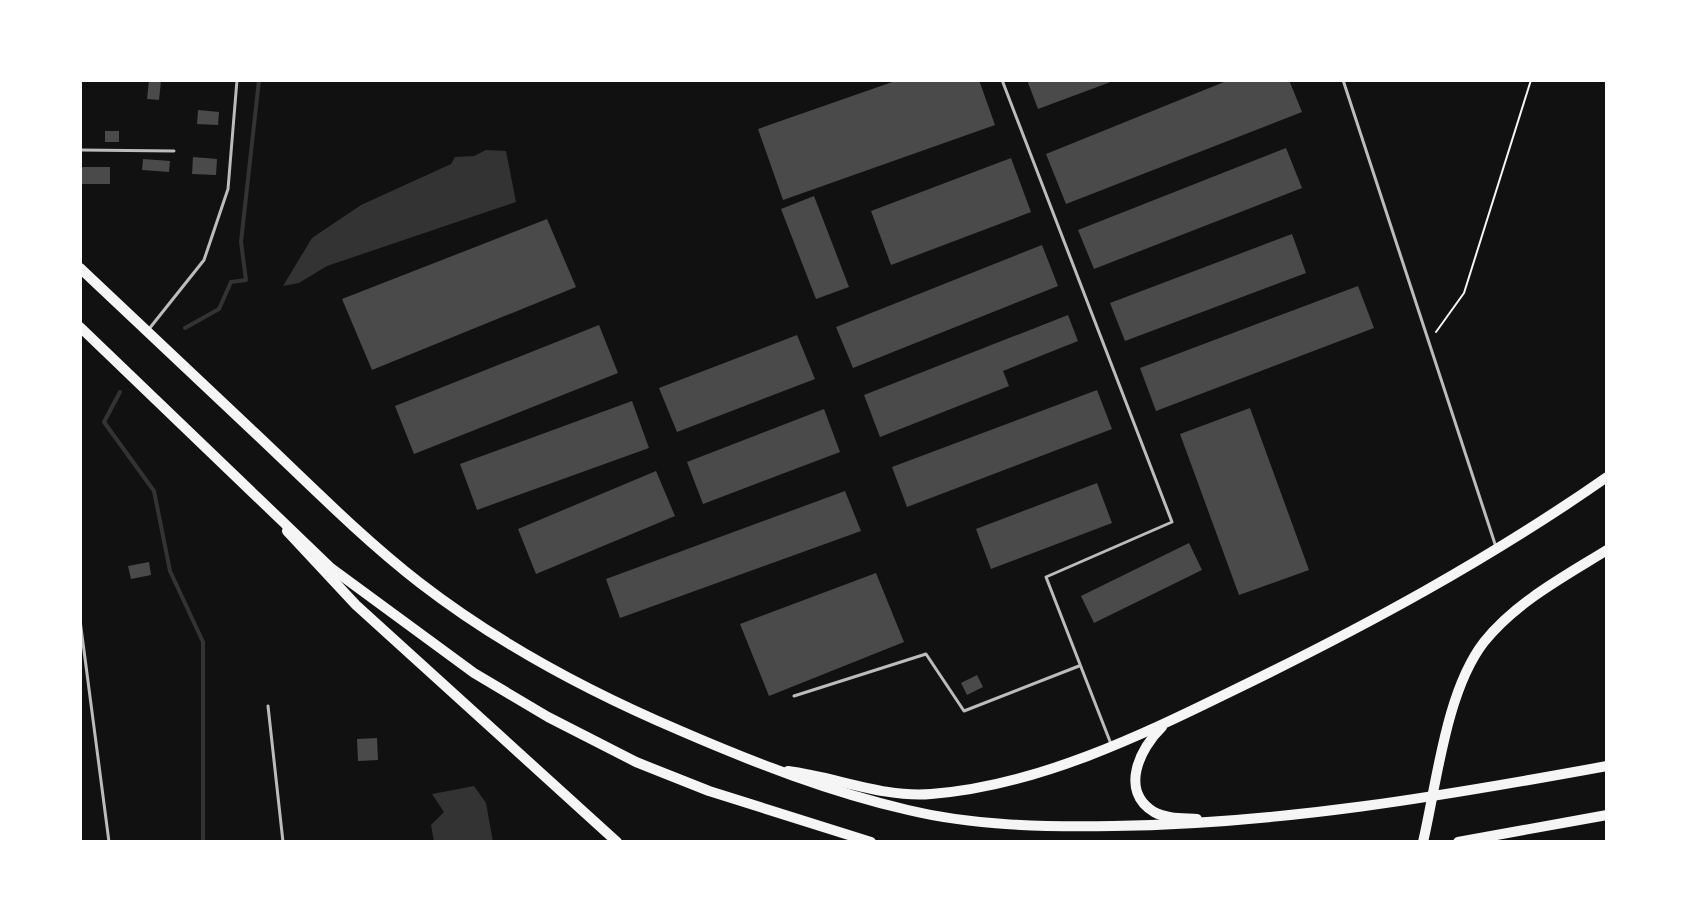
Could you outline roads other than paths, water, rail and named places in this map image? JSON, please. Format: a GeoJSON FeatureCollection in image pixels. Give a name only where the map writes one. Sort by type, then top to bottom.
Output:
{"type":"FeatureCollection","features":[{"type":"Feature","properties":{"kind":"main road"},"geometry":{"type":"LineString","coordinates":[[80,268],[336,511],[455,608],[516,647],[633,710],[774,770],[910,811],[983,821],[1084,826],[1231,822],[1401,802],[1607,766]]}},
{"type":"Feature","properties":{"kind":"main road"},"geometry":{"type":"LineString","coordinates":[[80,327],[331,568],[377,605],[474,673],[548,717],[636,762],[709,791],[871,842]]}},
{"type":"Feature","properties":{"kind":"main road"},"geometry":{"type":"LineString","coordinates":[[774,770],[814,774],[881,791],[927,795],[967,791],[1016,779],[1168,722],[1395,610],[1497,550],[1607,477]]}},
{"type":"Feature","properties":{"kind":"main road"},"geometry":{"type":"LineString","coordinates":[[268,508],[356,605],[617,842]]}},
{"type":"Feature","properties":{"kind":"main road"},"geometry":{"type":"LineString","coordinates":[[1423,842],[1448,729],[1470,665],[1483,644],[1517,610],[1607,550]]}},
{"type":"Feature","properties":{"kind":"main road"},"geometry":{"type":"LineString","coordinates":[[1168,722],[1140,753],[1135,780],[1141,799],[1154,812],[1167,817],[1231,822]]}},
{"type":"Feature","properties":{"kind":"main road"},"geometry":{"type":"LineString","coordinates":[[1458,842],[1607,815]]}},
{"type":"Feature","properties":{"kind":"lane"},"geometry":{"type":"LineString","coordinates":[[146,331],[204,260],[228,189],[237,80]]}},
{"type":"Feature","properties":{"kind":"lane"},"geometry":{"type":"LineString","coordinates":[[1002,80],[1172,522],[1046,577],[1111,744]]}},
{"type":"Feature","properties":{"kind":"lane"},"geometry":{"type":"LineString","coordinates":[[1343,80],[1497,550]]}},
{"type":"Feature","properties":{"kind":"lane"},"geometry":{"type":"LineString","coordinates":[[80,150],[174,151]]}},
{"type":"Feature","properties":{"kind":"lane"},"geometry":{"type":"LineString","coordinates":[[80,620],[109,842]]}},
{"type":"Feature","properties":{"kind":"lane"},"geometry":{"type":"LineString","coordinates":[[794,696],[926,654],[964,711],[1079,666]]}},
{"type":"Feature","properties":{"kind":"lane"},"geometry":{"type":"LineString","coordinates":[[268,706],[283,842]]}},
{"type":"Feature","properties":{"kind":"waterway"},"geometry":{"type":"LineString","coordinates":[[185,328],[219,309],[231,282],[246,280],[241,242],[259,80]]}},
{"type":"Feature","properties":{"kind":"waterway"},"geometry":{"type":"LineString","coordinates":[[120,392],[104,422],[154,491],[170,571],[203,642],[203,842]]}}]}
